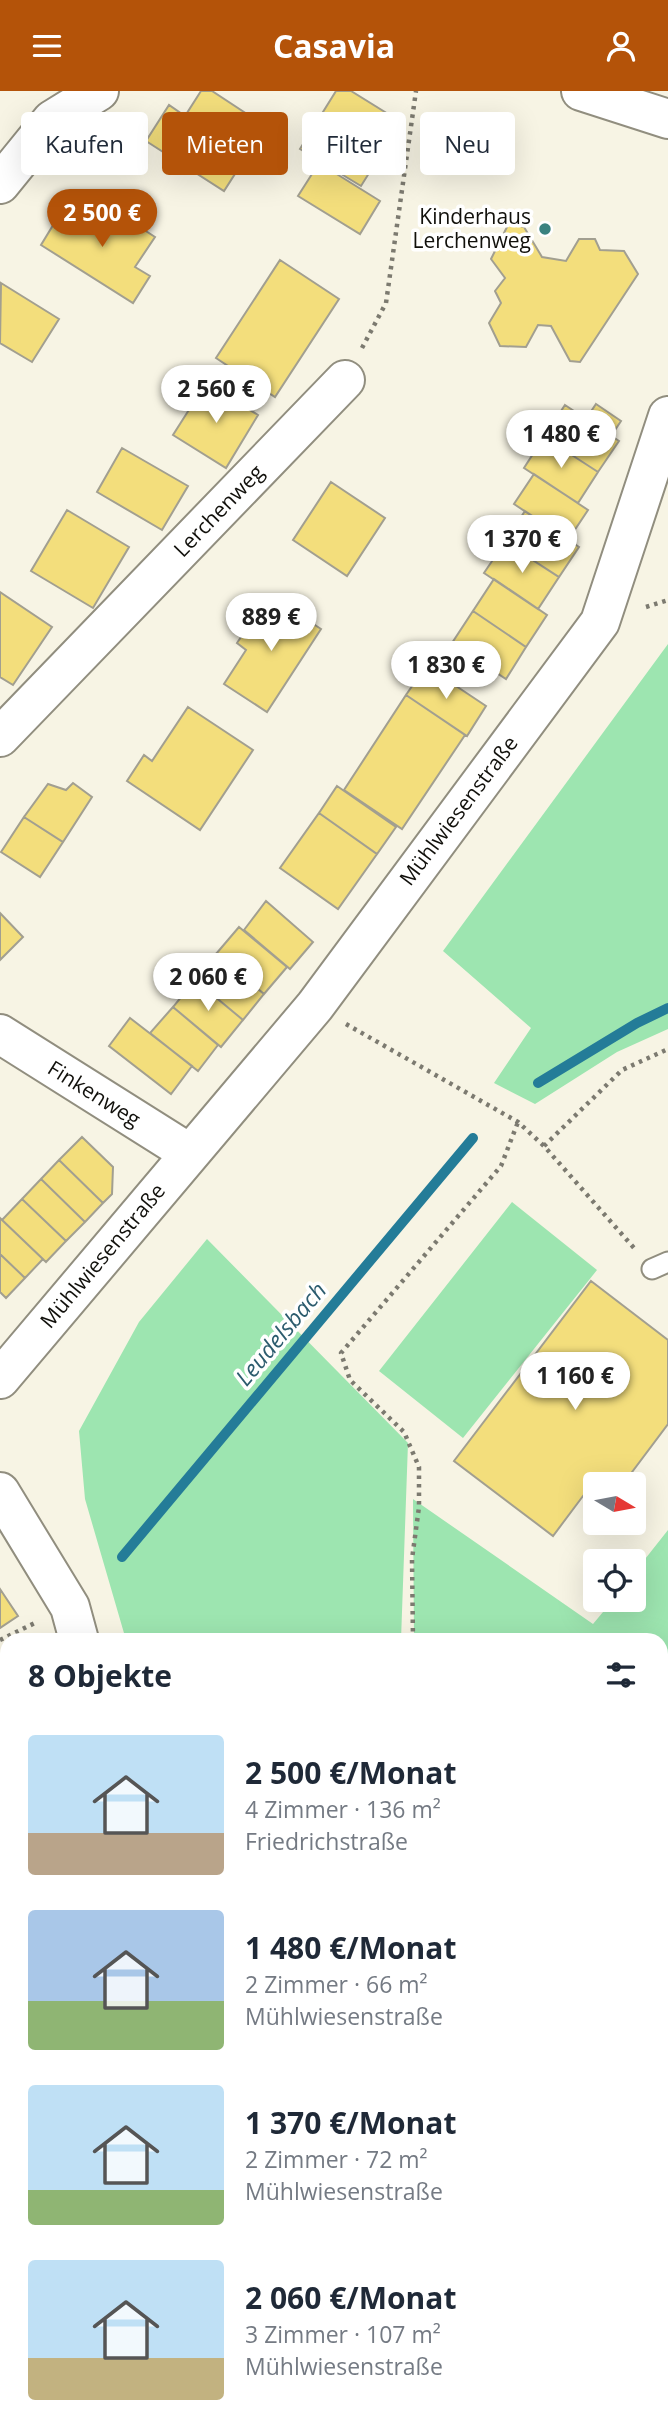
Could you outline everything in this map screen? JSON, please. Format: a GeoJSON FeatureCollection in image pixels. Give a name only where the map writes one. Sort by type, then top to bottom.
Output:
{"type":"FeatureCollection","features":[{"type":"Feature","properties":{"kind":"street"},"geometry":{"type":"LineString","coordinates":[[0,184],[52,120],[99,91]]}},
{"type":"Feature","properties":{"kind":"street"},"geometry":{"type":"LineString","coordinates":[[581,91],[668,119]]}},
{"type":"Feature","properties":{"kind":"street","name":"Lerchenweg"},"geometry":{"type":"LineString","coordinates":[[0,737],[345,380]]}},
{"type":"Feature","properties":{"kind":"street","name":"Mühlwiesenstraße"},"geometry":{"type":"LineString","coordinates":[[0,1379],[315,1006],[600,622],[668,417]]}},
{"type":"Feature","properties":{"kind":"street","name":"Finkenweg"},"geometry":{"type":"LineString","coordinates":[[0,1034],[189,1153]]}},
{"type":"Feature","properties":{"kind":"street"},"geometry":{"type":"LineString","coordinates":[[0,1492],[70,1607],[77,1633]]}},
{"type":"Feature","properties":{"kind":"path"},"geometry":{"type":"LineString","coordinates":[[345,380],[386,303],[416,91]]}},
{"type":"Feature","properties":{"kind":"path"},"geometry":{"type":"LineString","coordinates":[[315,1006],[518,1122],[660,1265]]}},
{"type":"Feature","properties":{"kind":"path"},"geometry":{"type":"LineString","coordinates":[[544,1146],[622,1070],[668,1049]]}},
{"type":"Feature","properties":{"kind":"path"},"geometry":{"type":"LineString","coordinates":[[413,1633],[412,1559],[419,1507],[419,1467],[404,1432],[349,1380],[341,1353],[501,1166],[518,1122]]}},
{"type":"Feature","properties":{"kind":"green space"},"geometry":{"type":"Polygon","coordinates":[[[668,644],[668,1029],[617,1052],[535,1104],[494,1083],[531,1028],[443,951],[668,644]]]}},
{"type":"Feature","properties":{"kind":"green space"},"geometry":{"type":"Polygon","coordinates":[[[512,1202],[597,1270],[463,1438],[379,1371],[512,1202]]]}},
{"type":"Feature","properties":{"kind":"green space"},"geometry":{"type":"Polygon","coordinates":[[[207,1239],[408,1443],[401,1633],[124,1633],[85,1499],[79,1431],[139,1322],[207,1239]]]}},
{"type":"Feature","properties":{"kind":"green space"},"geometry":{"type":"Polygon","coordinates":[[[413,1499],[593,1624],[603,1612],[646,1612],[646,1558],[668,1530],[668,1633],[414,1633],[413,1499]]]}},
{"type":"Feature","properties":{"kind":"building"},"geometry":{"type":"Polygon","coordinates":[[[201,91],[212,91],[244,112],[188,112],[201,91]]]}},
{"type":"Feature","properties":{"kind":"building"},"geometry":{"type":"Polygon","coordinates":[[[336,91],[351,91],[385,112],[323,112],[336,91]]]}},
{"type":"Feature","properties":{"kind":"building"},"geometry":{"type":"Polygon","coordinates":[[[169,105],[179,112],[165,112],[169,105]]]}},
{"type":"Feature","properties":{"kind":"building"},"geometry":{"type":"Polygon","coordinates":[[[162,116],[162,151],[148,142],[162,116]]]}},
{"type":"Feature","properties":{"kind":"building"},"geometry":{"type":"Polygon","coordinates":[[[199,175],[234,175],[224,191],[199,175]]]}},
{"type":"Feature","properties":{"kind":"building"},"geometry":{"type":"Polygon","coordinates":[[[311,175],[338,175],[380,201],[360,234],[298,196],[311,175]]]}},
{"type":"Feature","properties":{"kind":"building"},"geometry":{"type":"Polygon","coordinates":[[[343,175],[368,175],[361,186],[343,175]]]}},
{"type":"Feature","properties":{"kind":"building"},"geometry":{"type":"Polygon","coordinates":[[[66,204],[96,223],[107,206],[155,237],[135,267],[150,276],[133,303],[41,245],[66,204]]]}},
{"type":"Feature","properties":{"kind":"building"},"geometry":{"type":"Polygon","coordinates":[[[509,223],[524,227],[542,257],[566,261],[579,239],[595,239],[600,250],[624,251],[638,274],[580,362],[570,361],[551,326],[538,325],[526,347],[500,346],[489,323],[501,303],[495,291],[505,278],[491,259],[509,223]]]}},
{"type":"Feature","properties":{"kind":"building"},"geometry":{"type":"Polygon","coordinates":[[[280,260],[339,299],[275,397],[216,358],[280,260]]]}},
{"type":"Feature","properties":{"kind":"building"},"geometry":{"type":"Polygon","coordinates":[[[1,283],[59,319],[32,362],[0,343],[1,283]]]}},
{"type":"Feature","properties":{"kind":"building"},"geometry":{"type":"Polygon","coordinates":[[[206,383],[258,415],[226,468],[173,435],[206,383]]]}},
{"type":"Feature","properties":{"kind":"building"},"geometry":{"type":"Polygon","coordinates":[[[596,404],[621,421],[611,436],[586,419],[596,404]]]}},
{"type":"Feature","properties":{"kind":"building"},"geometry":{"type":"Polygon","coordinates":[[[565,405],[619,441],[598,472],[544,437],[565,405]]]}},
{"type":"Feature","properties":{"kind":"building"},"geometry":{"type":"Polygon","coordinates":[[[544,437],[598,472],[578,503],[524,468],[544,437]]]}},
{"type":"Feature","properties":{"kind":"building"},"geometry":{"type":"Polygon","coordinates":[[[122,448],[188,486],[162,530],[97,492],[122,448]]]}},
{"type":"Feature","properties":{"kind":"building"},"geometry":{"type":"Polygon","coordinates":[[[534,474],[588,510],[568,540],[514,504],[534,474]]]}},
{"type":"Feature","properties":{"kind":"building"},"geometry":{"type":"Polygon","coordinates":[[[331,482],[385,518],[347,576],[293,540],[331,482]]]}},
{"type":"Feature","properties":{"kind":"building"},"geometry":{"type":"Polygon","coordinates":[[[67,510],[129,547],[93,608],[31,571],[67,510]]]}},
{"type":"Feature","properties":{"kind":"building"},"geometry":{"type":"Polygon","coordinates":[[[525,511],[579,547],[559,577],[505,542],[525,511]]]}},
{"type":"Feature","properties":{"kind":"building"},"geometry":{"type":"Polygon","coordinates":[[[505,542],[559,577],[538,609],[484,573],[505,542]]]}},
{"type":"Feature","properties":{"kind":"building"},"geometry":{"type":"Polygon","coordinates":[[[494,579],[547,615],[526,647],[473,611],[494,579]]]}},
{"type":"Feature","properties":{"kind":"building"},"geometry":{"type":"Polygon","coordinates":[[[0,592],[52,627],[13,685],[0,677],[0,592]]]}},
{"type":"Feature","properties":{"kind":"building"},"geometry":{"type":"Polygon","coordinates":[[[269,595],[321,629],[267,712],[224,684],[246,650],[237,643],[269,595]]]}},
{"type":"Feature","properties":{"kind":"building"},"geometry":{"type":"Polygon","coordinates":[[[473,611],[526,647],[506,679],[452,643],[473,611]]]}},
{"type":"Feature","properties":{"kind":"building"},"geometry":{"type":"Polygon","coordinates":[[[426,666],[486,706],[467,736],[406,695],[426,666]]]}},
{"type":"Feature","properties":{"kind":"building"},"geometry":{"type":"Polygon","coordinates":[[[406,695],[465,735],[402,829],[344,790],[406,695]]]}},
{"type":"Feature","properties":{"kind":"building"},"geometry":{"type":"Polygon","coordinates":[[[188,707],[253,750],[200,830],[127,781],[144,755],[152,761],[188,707]]]}},
{"type":"Feature","properties":{"kind":"building"},"geometry":{"type":"Polygon","coordinates":[[[73,783],[92,797],[63,842],[24,817],[48,784],[66,790],[73,783]]]}},
{"type":"Feature","properties":{"kind":"building"},"geometry":{"type":"Polygon","coordinates":[[[337,786],[396,827],[377,854],[319,813],[337,786]]]}},
{"type":"Feature","properties":{"kind":"building"},"geometry":{"type":"Polygon","coordinates":[[[319,813],[377,854],[338,909],[280,868],[319,813]]]}},
{"type":"Feature","properties":{"kind":"building"},"geometry":{"type":"Polygon","coordinates":[[[24,817],[63,842],[40,877],[1,852],[24,817]]]}},
{"type":"Feature","properties":{"kind":"building"},"geometry":{"type":"Polygon","coordinates":[[[266,901],[313,942],[290,969],[244,930],[266,901]]]}},
{"type":"Feature","properties":{"kind":"building"},"geometry":{"type":"Polygon","coordinates":[[[0,913],[23,937],[0,960],[0,913]]]}},
{"type":"Feature","properties":{"kind":"building"},"geometry":{"type":"Polygon","coordinates":[[[239,927],[287,967],[264,994],[216,954],[239,927]]]}},
{"type":"Feature","properties":{"kind":"building"},"geometry":{"type":"Polygon","coordinates":[[[216,954],[264,994],[243,1020],[195,980],[216,954]]]}},
{"type":"Feature","properties":{"kind":"building"},"geometry":{"type":"Polygon","coordinates":[[[195,980],[243,1020],[221,1047],[173,1007],[195,980]]]}},
{"type":"Feature","properties":{"kind":"building"},"geometry":{"type":"Polygon","coordinates":[[[173,1007],[218,1045],[198,1071],[150,1033],[173,1007]]]}},
{"type":"Feature","properties":{"kind":"building"},"geometry":{"type":"Polygon","coordinates":[[[130,1018],[192,1066],[171,1094],[109,1046],[130,1018]]]}},
{"type":"Feature","properties":{"kind":"building"},"geometry":{"type":"Polygon","coordinates":[[[82,1137],[113,1167],[112,1194],[103,1203],[59,1160],[82,1137]]]}},
{"type":"Feature","properties":{"kind":"building"},"geometry":{"type":"Polygon","coordinates":[[[59,1160],[103,1203],[85,1222],[41,1179],[59,1160]]]}},
{"type":"Feature","properties":{"kind":"building"},"geometry":{"type":"Polygon","coordinates":[[[41,1179],[85,1222],[66,1241],[22,1199],[41,1179]]]}},
{"type":"Feature","properties":{"kind":"building"},"geometry":{"type":"Polygon","coordinates":[[[22,1199],[66,1241],[46,1262],[2,1220],[22,1199]]]}},
{"type":"Feature","properties":{"kind":"building"},"geometry":{"type":"Polygon","coordinates":[[[0,1218],[43,1259],[25,1278],[0,1254],[0,1218]]]}},
{"type":"Feature","properties":{"kind":"building"},"geometry":{"type":"Polygon","coordinates":[[[0,1254],[25,1278],[6,1298],[0,1292],[0,1254]]]}},
{"type":"Feature","properties":{"kind":"building"},"geometry":{"type":"Polygon","coordinates":[[[591,1281],[668,1340],[668,1424],[632,1472],[583,1472],[583,1496],[553,1536],[454,1461],[591,1281]]]}},
{"type":"Feature","properties":{"kind":"building"},"geometry":{"type":"Polygon","coordinates":[[[0,1589],[18,1616],[0,1628],[0,1589]]]}},
{"type":"Feature","properties":{"kind":"waterway","name":"Leudelsbach"},"geometry":{"type":"LineString","coordinates":[[538,1083],[637,1023],[668,1008]]}},
{"type":"Feature","properties":{"kind":"waterway","name":"Leudelsbach"},"geometry":{"type":"LineString","coordinates":[[122,1557],[473,1138]]}},
{"type":"Feature","properties":{"kind":"place","name":"Kinderhaus Lerchenweg"},"geometry":{"type":"Point","coordinates":[545,229]}}]}
